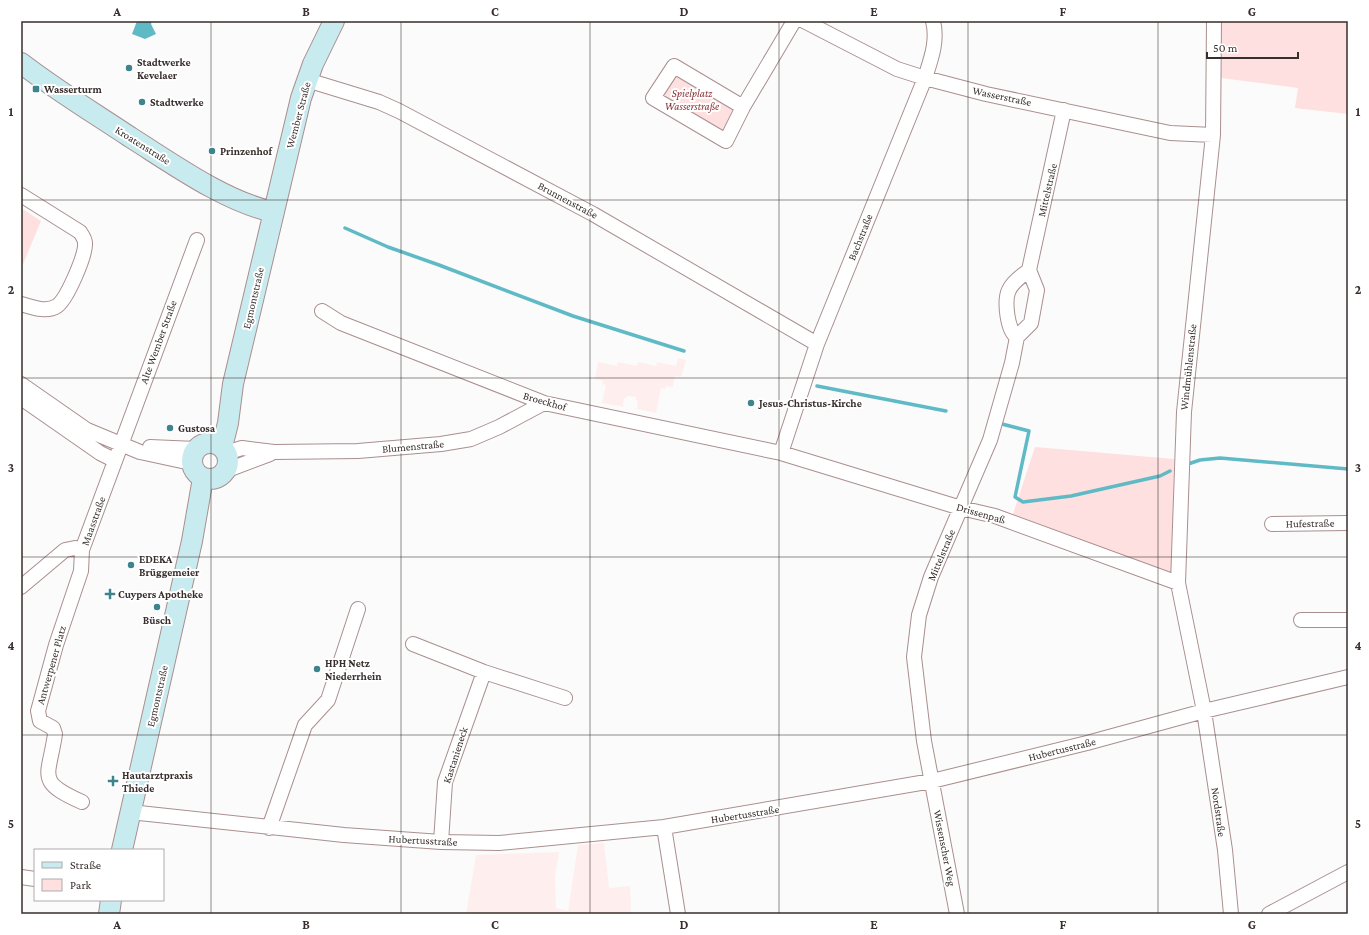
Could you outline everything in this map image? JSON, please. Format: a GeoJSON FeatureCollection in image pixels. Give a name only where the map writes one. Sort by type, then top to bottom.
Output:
{"type":"FeatureCollection","features":[{"type":"Feature","properties":{"kind":"street","name":"Wember Straße"},"geometry":{"type":"LineString","coordinates":[[273,212],[307,80],[319,50],[334,21]]}},
{"type":"Feature","properties":{"kind":"street"},"geometry":{"type":"LineString","coordinates":[[743,107],[674,66],[653,98],[726,141],[743,107],[794,21]]}},
{"type":"Feature","properties":{"kind":"street","name":"Wasserstraße"},"geometry":{"type":"LineString","coordinates":[[804,21],[896,69],[925,78],[986,94],[1170,133],[1213,135]]}},
{"type":"Feature","properties":{"kind":"street","name":"Bachstraße"},"geometry":{"type":"LineString","coordinates":[[781,453],[818,344],[925,78],[933,51],[936,31],[933,21]]}},
{"type":"Feature","properties":{"kind":"street","name":"Windmühlenstraße"},"geometry":{"type":"LineString","coordinates":[[1204,711],[1178,583],[1184,412],[1213,135],[1214,21]]}},
{"type":"Feature","properties":{"kind":"street","name":"Kroatenstraße"},"geometry":{"type":"LineString","coordinates":[[21,63],[129,136],[206,183],[236,200],[273,212]]}},
{"type":"Feature","properties":{"kind":"street","name":"Brunnenstraße"},"geometry":{"type":"LineString","coordinates":[[307,80],[379,102],[399,111],[593,214],[818,344]]}},
{"type":"Feature","properties":{"kind":"street","name":"Mittelstraße"},"geometry":{"type":"LineString","coordinates":[[1029,270],[1064,110]]}},
{"type":"Feature","properties":{"kind":"street"},"geometry":{"type":"LineString","coordinates":[[21,196],[80,232],[86,242],[84,254],[64,298],[56,307],[44,310],[21,304]]}},
{"type":"Feature","properties":{"kind":"street","name":"Egmontstraße"},"geometry":{"type":"LineString","coordinates":[[122,849],[192,541],[233,384],[273,212]]}},
{"type":"Feature","properties":{"kind":"street","name":"Alte Wember Straße"},"geometry":{"type":"LineString","coordinates":[[121,444],[197,240]]}},
{"type":"Feature","properties":{"kind":"street"},"geometry":{"type":"LineString","coordinates":[[1029,270],[1037,290],[1031,323],[1017,337],[1012,334],[1008,323],[1008,291],[1013,282],[1029,270]]}},
{"type":"Feature","properties":{"kind":"street","name":"Broeckhof"},"geometry":{"type":"LineString","coordinates":[[322,311],[341,323],[544,403],[781,453]]}},
{"type":"Feature","properties":{"kind":"street","name":"Mittelstraße"},"geometry":{"type":"LineString","coordinates":[[932,782],[924,741],[914,658],[919,615],[926,591],[996,424],[1012,363],[1017,337]]}},
{"type":"Feature","properties":{"kind":"street"},"geometry":{"type":"LineString","coordinates":[[21,384],[87,430],[140,452],[214,459]]}},
{"type":"Feature","properties":{"kind":"street","name":"Egmontstraße"},"geometry":{"type":"LineString","coordinates":[[214,459],[228,423],[233,384]]}},
{"type":"Feature","properties":{"kind":"street"},"geometry":{"type":"LineString","coordinates":[[21,398],[100,453],[114,460]]}},
{"type":"Feature","properties":{"kind":"street","name":"Blumenstraße"},"geometry":{"type":"LineString","coordinates":[[214,459],[274,452],[358,451],[441,444],[471,439],[500,427],[544,403]]}},
{"type":"Feature","properties":{"kind":"street","name":"Maasstraße"},"geometry":{"type":"LineString","coordinates":[[21,586],[65,550],[76,548],[82,550],[121,444]]}},
{"type":"Feature","properties":{"kind":"street","name":"Blumenstraße"},"geometry":{"type":"LineString","coordinates":[[214,459],[245,462],[274,452]]}},
{"type":"Feature","properties":{"kind":"street","name":"Drissenpaß"},"geometry":{"type":"LineString","coordinates":[[781,453],[961,508],[995,516],[1178,583]]}},
{"type":"Feature","properties":{"kind":"street","name":"Hufestraße"},"geometry":{"type":"LineString","coordinates":[[1272,524],[1348,523]]}},
{"type":"Feature","properties":{"kind":"street","name":"Antwerpener Platz"},"geometry":{"type":"LineString","coordinates":[[82,550],[81,571],[56,645],[38,717],[40,721],[53,728],[55,734],[47,775],[50,782],[63,794],[82,802]]}},
{"type":"Feature","properties":{"kind":"street"},"geometry":{"type":"LineString","coordinates":[[269,828],[305,725],[328,700],[358,609]]}},
{"type":"Feature","properties":{"kind":"street"},"geometry":{"type":"LineString","coordinates":[[1301,620],[1348,620]]}},
{"type":"Feature","properties":{"kind":"street"},"geometry":{"type":"LineString","coordinates":[[413,644],[484,672],[565,698]]}},
{"type":"Feature","properties":{"kind":"street","name":"Kastanieneck"},"geometry":{"type":"LineString","coordinates":[[441,842],[445,782],[484,672]]}},
{"type":"Feature","properties":{"kind":"street","name":"Hubertusstraße"},"geometry":{"type":"LineString","coordinates":[[130,812],[269,828],[441,842],[499,843],[664,827],[932,782],[1087,743],[1204,711],[1348,677]]}},
{"type":"Feature","properties":{"kind":"street","name":"Nordstraße"},"geometry":{"type":"LineString","coordinates":[[1204,711],[1225,850],[1231,914]]}},
{"type":"Feature","properties":{"kind":"street","name":"Wissenscher Weg"},"geometry":{"type":"LineString","coordinates":[[932,782],[957,914]]}},
{"type":"Feature","properties":{"kind":"street"},"geometry":{"type":"LineString","coordinates":[[664,827],[678,914]]}},
{"type":"Feature","properties":{"kind":"street"},"geometry":{"type":"LineString","coordinates":[[1269,914],[1348,872]]}},
{"type":"Feature","properties":{"kind":"street"},"geometry":{"type":"LineString","coordinates":[[21,877],[34,879]]}},
{"type":"Feature","properties":{"kind":"street"},"geometry":{"type":"LineString","coordinates":[[109,914],[111,901]]}},
{"type":"Feature","properties":{"kind":"shaded area"},"geometry":{"type":"Polygon","coordinates":[[[678,358],[686,360],[681,377],[675,376],[673,387],[666,386],[665,389],[661,388],[656,413],[633,408],[637,408],[638,401],[636,400],[636,397],[627,396],[624,398],[623,405],[626,407],[602,403],[606,385],[602,384],[603,381],[595,379],[598,362],[617,366],[618,362],[637,366],[638,362],[656,366],[657,362],[676,366],[678,358]]]}},
{"type":"Feature","properties":{"kind":"shaded area"},"geometry":{"type":"Polygon","coordinates":[[[604,843],[609,888],[630,886],[631,914],[466,914],[476,855],[559,852],[555,877],[556,908],[568,911],[578,845],[604,843]]]}},
{"type":"Feature","properties":{"kind":"green space"},"geometry":{"type":"Polygon","coordinates":[[[1215,21],[1348,21],[1348,114],[1295,108],[1298,88],[1221,78],[1215,21]]]}},
{"type":"Feature","properties":{"kind":"green space","name":"Spielplatz Wasserstraße"},"geometry":{"type":"Polygon","coordinates":[[[674,73],[737,109],[724,133],[659,97],[674,73]]]}},
{"type":"Feature","properties":{"kind":"green space"},"geometry":{"type":"Polygon","coordinates":[[[21,208],[41,221],[21,269],[21,208]]]}},
{"type":"Feature","properties":{"kind":"green space"},"geometry":{"type":"Polygon","coordinates":[[[1035,447],[1174,459],[1172,577],[1012,517],[1035,447]]]}},
{"type":"Feature","properties":{"kind":"water"},"geometry":{"type":"Polygon","coordinates":[[[137,21],[152,21],[151,24],[156,34],[145,39],[132,34],[137,21]]]}},
{"type":"Feature","properties":{"kind":"waterway"},"geometry":{"type":"LineString","coordinates":[[345,228],[388,247],[573,316],[684,351]]}},
{"type":"Feature","properties":{"kind":"waterway"},"geometry":{"type":"LineString","coordinates":[[817,386],[946,411]]}},
{"type":"Feature","properties":{"kind":"waterway"},"geometry":{"type":"LineString","coordinates":[[1002,424],[1029,431],[1015,497],[1023,502],[1071,496],[1160,476],[1170,471]]}},
{"type":"Feature","properties":{"kind":"waterway"},"geometry":{"type":"LineString","coordinates":[[1188,464],[1200,460],[1220,458],[1348,469]]}},
{"type":"Feature","properties":{"kind":"place","name":"Stadtwerke Kevelaer"},"geometry":{"type":"Point","coordinates":[129,68]}},
{"type":"Feature","properties":{"kind":"place","name":"Wasserturm"},"geometry":{"type":"Point","coordinates":[36,89]}},
{"type":"Feature","properties":{"kind":"place","name":"Stadtwerke"},"geometry":{"type":"Point","coordinates":[142,102]}},
{"type":"Feature","properties":{"kind":"place","name":"Prinzenhof"},"geometry":{"type":"Point","coordinates":[212,151]}},
{"type":"Feature","properties":{"kind":"place","name":"Jesus-Christus-Kirche"},"geometry":{"type":"Point","coordinates":[751,403]}},
{"type":"Feature","properties":{"kind":"place","name":"Gustosa"},"geometry":{"type":"Point","coordinates":[170,428]}},
{"type":"Feature","properties":{"kind":"place","name":"EDEKA Brüggemeier"},"geometry":{"type":"Point","coordinates":[131,565]}},
{"type":"Feature","properties":{"kind":"place","name":"Cuypers Apotheke"},"geometry":{"type":"Point","coordinates":[110,594]}},
{"type":"Feature","properties":{"kind":"place","name":"Büsch"},"geometry":{"type":"Point","coordinates":[157,607]}},
{"type":"Feature","properties":{"kind":"place","name":"HPH Netz Niederrhein"},"geometry":{"type":"Point","coordinates":[317,669]}},
{"type":"Feature","properties":{"kind":"place","name":"Hautarztpraxis Thiede"},"geometry":{"type":"Point","coordinates":[113,781]}}]}
